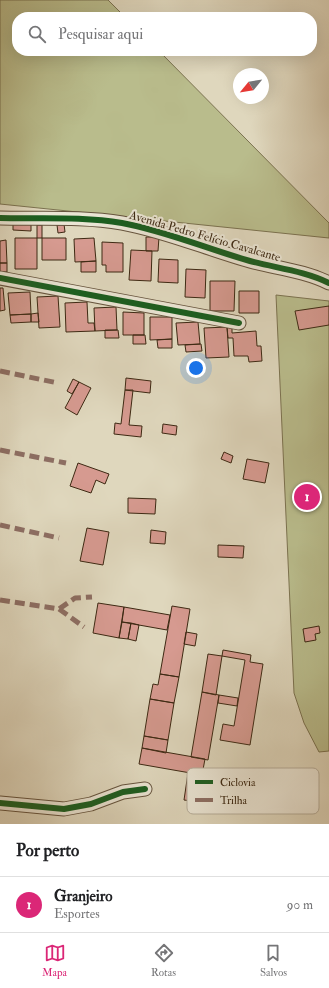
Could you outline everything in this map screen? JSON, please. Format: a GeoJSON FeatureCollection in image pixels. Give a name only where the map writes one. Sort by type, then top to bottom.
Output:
{"type":"FeatureCollection","features":[{"type":"Feature","properties":{"kind":"street","name":"Avenida Pedro Felício Cavalcante"},"geometry":{"type":"LineString","coordinates":[[0,218],[88,220],[120,223],[154,230],[250,261],[318,278],[329,283]]}},
{"type":"Feature","properties":{"kind":"street"},"geometry":{"type":"LineString","coordinates":[[0,278],[239,323]]}},
{"type":"Feature","properties":{"kind":"street"},"geometry":{"type":"LineString","coordinates":[[0,804],[64,809],[91,804],[123,792],[145,789]]}},
{"type":"Feature","properties":{"kind":"green space"},"geometry":{"type":"Polygon","coordinates":[[[0,0],[108,0],[120,12],[12,12],[12,56],[164,56],[329,223],[329,238],[0,204],[0,0]]]}},
{"type":"Feature","properties":{"kind":"green space"},"geometry":{"type":"Polygon","coordinates":[[[276,295],[329,301],[329,751],[319,752],[304,723],[294,693],[276,295]]]}},
{"type":"Feature","properties":{"kind":"building"},"geometry":{"type":"Polygon","coordinates":[[[13,222],[31,223],[31,231],[13,230],[13,222]]]}},
{"type":"Feature","properties":{"kind":"building"},"geometry":{"type":"Polygon","coordinates":[[[64,224],[65,232],[58,233],[57,225],[64,224]]]}},
{"type":"Feature","properties":{"kind":"building"},"geometry":{"type":"Polygon","coordinates":[[[37,225],[42,225],[42,238],[37,238],[37,225]]]}},
{"type":"Feature","properties":{"kind":"building"},"geometry":{"type":"Polygon","coordinates":[[[146,237],[159,237],[158,251],[146,251],[146,237]]]}},
{"type":"Feature","properties":{"kind":"building"},"geometry":{"type":"Polygon","coordinates":[[[15,238],[37,238],[37,269],[15,269],[15,238]]]}},
{"type":"Feature","properties":{"kind":"building"},"geometry":{"type":"Polygon","coordinates":[[[42,238],[66,238],[66,260],[42,260],[42,238]]]}},
{"type":"Feature","properties":{"kind":"building"},"geometry":{"type":"Polygon","coordinates":[[[94,238],[96,261],[75,262],[74,239],[94,238]]]}},
{"type":"Feature","properties":{"kind":"building"},"geometry":{"type":"Polygon","coordinates":[[[6,240],[7,263],[0,263],[0,241],[6,240]]]}},
{"type":"Feature","properties":{"kind":"building"},"geometry":{"type":"Polygon","coordinates":[[[102,242],[123,243],[123,272],[106,272],[106,265],[102,265],[102,242]]]}},
{"type":"Feature","properties":{"kind":"building"},"geometry":{"type":"Polygon","coordinates":[[[131,250],[152,251],[151,281],[129,280],[131,250]]]}},
{"type":"Feature","properties":{"kind":"building"},"geometry":{"type":"Polygon","coordinates":[[[159,259],[178,260],[178,283],[158,282],[159,259]]]}},
{"type":"Feature","properties":{"kind":"building"},"geometry":{"type":"Polygon","coordinates":[[[96,261],[96,272],[81,272],[81,262],[96,261]]]}},
{"type":"Feature","properties":{"kind":"building"},"geometry":{"type":"Polygon","coordinates":[[[0,263],[7,263],[7,272],[0,272],[0,263]]]}},
{"type":"Feature","properties":{"kind":"building"},"geometry":{"type":"Polygon","coordinates":[[[186,269],[206,270],[205,298],[185,297],[186,269]]]}},
{"type":"Feature","properties":{"kind":"building"},"geometry":{"type":"Polygon","coordinates":[[[210,281],[235,281],[234,311],[210,311],[210,281]]]}},
{"type":"Feature","properties":{"kind":"building"},"geometry":{"type":"Polygon","coordinates":[[[0,288],[3,288],[5,310],[0,311],[0,288]]]}},
{"type":"Feature","properties":{"kind":"building"},"geometry":{"type":"Polygon","coordinates":[[[239,291],[259,291],[259,313],[239,313],[239,291]]]}},
{"type":"Feature","properties":{"kind":"building"},"geometry":{"type":"Polygon","coordinates":[[[30,292],[31,314],[10,315],[8,293],[30,292]]]}},
{"type":"Feature","properties":{"kind":"building"},"geometry":{"type":"Polygon","coordinates":[[[58,296],[60,327],[39,328],[37,297],[58,296]]]}},
{"type":"Feature","properties":{"kind":"building"},"geometry":{"type":"Polygon","coordinates":[[[87,302],[88,323],[94,323],[95,331],[66,332],[65,303],[87,302]]]}},
{"type":"Feature","properties":{"kind":"building"},"geometry":{"type":"Polygon","coordinates":[[[329,306],[329,325],[299,330],[295,311],[329,306]]]}},
{"type":"Feature","properties":{"kind":"building"},"geometry":{"type":"Polygon","coordinates":[[[116,307],[117,330],[95,331],[94,308],[116,307]]]}},
{"type":"Feature","properties":{"kind":"building"},"geometry":{"type":"Polygon","coordinates":[[[123,312],[144,313],[144,335],[123,335],[123,312]]]}},
{"type":"Feature","properties":{"kind":"building"},"geometry":{"type":"Polygon","coordinates":[[[38,313],[39,322],[31,322],[31,314],[38,313]]]}},
{"type":"Feature","properties":{"kind":"building"},"geometry":{"type":"Polygon","coordinates":[[[31,314],[31,322],[11,323],[10,315],[31,314]]]}},
{"type":"Feature","properties":{"kind":"building"},"geometry":{"type":"Polygon","coordinates":[[[150,317],[172,317],[172,339],[150,340],[150,317]]]}},
{"type":"Feature","properties":{"kind":"building"},"geometry":{"type":"Polygon","coordinates":[[[198,322],[200,344],[178,345],[176,323],[198,322]]]}},
{"type":"Feature","properties":{"kind":"building"},"geometry":{"type":"Polygon","coordinates":[[[227,327],[229,357],[206,358],[204,328],[227,327]]]}},
{"type":"Feature","properties":{"kind":"building"},"geometry":{"type":"Polygon","coordinates":[[[227,327],[232,327],[232,333],[256,331],[257,346],[261,346],[262,361],[249,362],[248,356],[234,356],[233,338],[228,338],[227,327]]]}},
{"type":"Feature","properties":{"kind":"building"},"geometry":{"type":"Polygon","coordinates":[[[105,330],[118,330],[119,338],[105,338],[105,330]]]}},
{"type":"Feature","properties":{"kind":"building"},"geometry":{"type":"Polygon","coordinates":[[[133,335],[145,335],[146,344],[133,344],[133,335]]]}},
{"type":"Feature","properties":{"kind":"building"},"geometry":{"type":"Polygon","coordinates":[[[172,339],[172,348],[158,348],[157,340],[172,339]]]}},
{"type":"Feature","properties":{"kind":"building"},"geometry":{"type":"Polygon","coordinates":[[[201,344],[202,351],[186,352],[185,345],[201,344]]]}},
{"type":"Feature","properties":{"kind":"building"},"geometry":{"type":"Polygon","coordinates":[[[126,378],[151,381],[150,393],[125,390],[126,378]]]}},
{"type":"Feature","properties":{"kind":"building"},"geometry":{"type":"Polygon","coordinates":[[[73,379],[79,382],[72,394],[67,391],[73,379]]]}},
{"type":"Feature","properties":{"kind":"building"},"geometry":{"type":"Polygon","coordinates":[[[79,382],[91,388],[77,415],[65,408],[79,382]]]}},
{"type":"Feature","properties":{"kind":"building"},"geometry":{"type":"Polygon","coordinates":[[[125,390],[133,390],[129,425],[142,426],[141,437],[114,434],[115,423],[121,424],[125,390]]]}},
{"type":"Feature","properties":{"kind":"building"},"geometry":{"type":"Polygon","coordinates":[[[163,424],[177,426],[176,435],[162,433],[163,424]]]}},
{"type":"Feature","properties":{"kind":"building"},"geometry":{"type":"Polygon","coordinates":[[[224,452],[233,456],[231,463],[221,459],[224,452]]]}},
{"type":"Feature","properties":{"kind":"building"},"geometry":{"type":"Polygon","coordinates":[[[247,459],[269,463],[265,483],[243,479],[247,459]]]}},
{"type":"Feature","properties":{"kind":"building"},"geometry":{"type":"Polygon","coordinates":[[[78,463],[109,474],[105,484],[96,480],[91,493],[70,486],[78,463]]]}},
{"type":"Feature","properties":{"kind":"building"},"geometry":{"type":"Polygon","coordinates":[[[128,498],[156,499],[155,514],[128,513],[128,498]]]}},
{"type":"Feature","properties":{"kind":"building"},"geometry":{"type":"Polygon","coordinates":[[[87,528],[109,532],[103,565],[80,561],[87,528]]]}},
{"type":"Feature","properties":{"kind":"building"},"geometry":{"type":"Polygon","coordinates":[[[151,530],[166,532],[165,544],[150,543],[151,530]]]}},
{"type":"Feature","properties":{"kind":"building"},"geometry":{"type":"Polygon","coordinates":[[[218,545],[244,546],[243,558],[218,557],[218,545]]]}},
{"type":"Feature","properties":{"kind":"building"},"geometry":{"type":"Polygon","coordinates":[[[98,603],[124,607],[119,638],[93,633],[98,603]]]}},
{"type":"Feature","properties":{"kind":"building"},"geometry":{"type":"Polygon","coordinates":[[[172,606],[190,609],[179,677],[160,674],[172,606]]]}},
{"type":"Feature","properties":{"kind":"building"},"geometry":{"type":"Polygon","coordinates":[[[124,607],[170,615],[167,630],[122,622],[124,607]]]}},
{"type":"Feature","properties":{"kind":"building"},"geometry":{"type":"Polygon","coordinates":[[[122,622],[131,623],[128,639],[119,638],[122,622]]]}},
{"type":"Feature","properties":{"kind":"building"},"geometry":{"type":"Polygon","coordinates":[[[131,623],[139,625],[136,641],[128,639],[131,623]]]}},
{"type":"Feature","properties":{"kind":"building"},"geometry":{"type":"Polygon","coordinates":[[[319,626],[320,633],[315,634],[316,640],[305,642],[303,629],[319,626]]]}},
{"type":"Feature","properties":{"kind":"building"},"geometry":{"type":"Polygon","coordinates":[[[186,632],[197,634],[195,646],[184,644],[186,632]]]}},
{"type":"Feature","properties":{"kind":"building"},"geometry":{"type":"Polygon","coordinates":[[[223,650],[251,655],[250,662],[263,664],[250,745],[220,740],[223,724],[234,726],[245,660],[222,656],[223,650]]]}},
{"type":"Feature","properties":{"kind":"building"},"geometry":{"type":"Polygon","coordinates":[[[208,654],[222,656],[216,695],[202,692],[208,654]]]}},
{"type":"Feature","properties":{"kind":"building"},"geometry":{"type":"Polygon","coordinates":[[[160,674],[179,677],[174,703],[150,699],[153,684],[158,685],[160,674]]]}},
{"type":"Feature","properties":{"kind":"building"},"geometry":{"type":"Polygon","coordinates":[[[202,692],[219,695],[208,760],[191,757],[202,692]]]}},
{"type":"Feature","properties":{"kind":"building"},"geometry":{"type":"Polygon","coordinates":[[[219,695],[238,698],[237,706],[218,703],[219,695]]]}},
{"type":"Feature","properties":{"kind":"building"},"geometry":{"type":"Polygon","coordinates":[[[150,699],[174,703],[168,740],[144,736],[150,699]]]}},
{"type":"Feature","properties":{"kind":"building"},"geometry":{"type":"Polygon","coordinates":[[[144,736],[168,740],[166,753],[142,748],[144,736]]]}},
{"type":"Feature","properties":{"kind":"building"},"geometry":{"type":"Polygon","coordinates":[[[142,748],[205,759],[203,768],[187,768],[187,772],[139,764],[142,748]]]}},
{"type":"Feature","properties":{"kind":"building"},"geometry":{"type":"Polygon","coordinates":[[[187,780],[187,800],[184,800],[187,780]]]}},
{"type":"Feature","properties":{"kind":"marked path"},"geometry":{"type":"LineString","coordinates":[[0,371],[58,383]]}},
{"type":"Feature","properties":{"kind":"marked path"},"geometry":{"type":"LineString","coordinates":[[0,450],[66,463]]}},
{"type":"Feature","properties":{"kind":"marked path"},"geometry":{"type":"LineString","coordinates":[[0,525],[59,538]]}},
{"type":"Feature","properties":{"kind":"marked path"},"geometry":{"type":"LineString","coordinates":[[0,600],[59,609],[75,598],[92,597]]}},
{"type":"Feature","properties":{"kind":"marked path"},"geometry":{"type":"LineString","coordinates":[[59,609],[84,627]]}},
{"type":"Feature","properties":{"kind":"cycle path"},"geometry":{"type":"LineString","coordinates":[[0,218],[92,219],[138,226],[250,261],[300,273],[329,283]]}},
{"type":"Feature","properties":{"kind":"cycle path"},"geometry":{"type":"LineString","coordinates":[[0,278],[239,323]]}},
{"type":"Feature","properties":{"kind":"cycle path"},"geometry":{"type":"LineString","coordinates":[[0,803],[64,809],[91,804],[123,792],[145,789]]}},
{"type":"Feature","properties":{"kind":"place","name":"Granjeiro"},"geometry":{"type":"Point","coordinates":[307,497]}}]}
